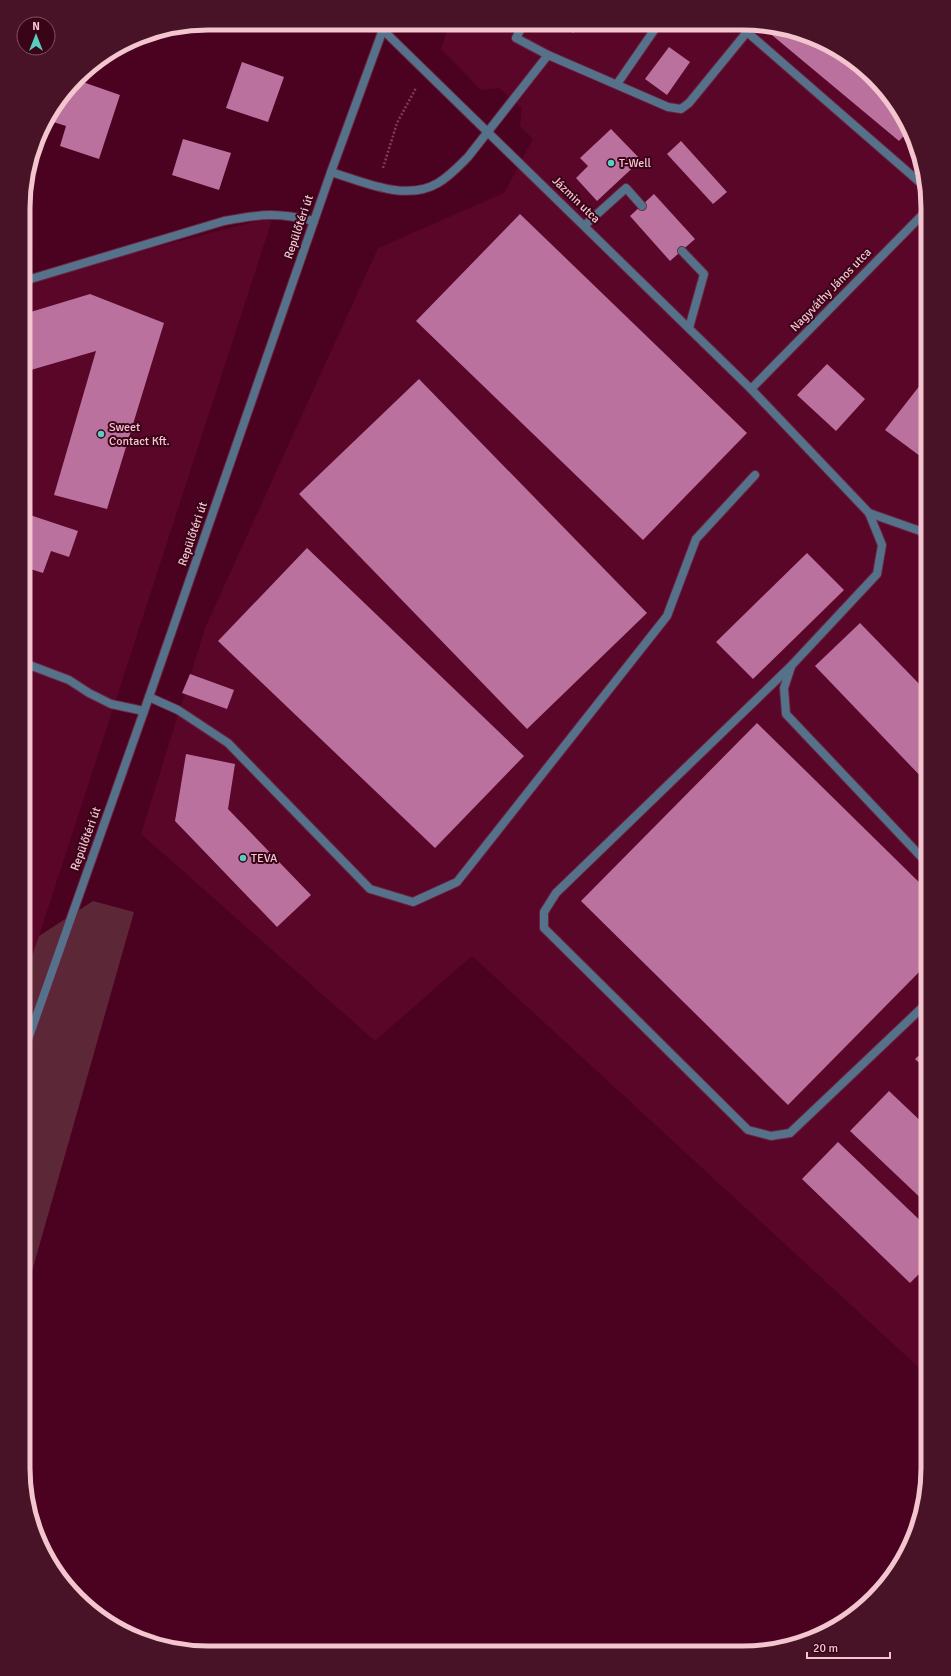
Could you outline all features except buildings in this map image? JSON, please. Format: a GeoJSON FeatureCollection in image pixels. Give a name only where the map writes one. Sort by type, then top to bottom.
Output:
{"type":"FeatureCollection","features":[{"type":"Feature","properties":{"kind":"street","name":"Repülőtéri út"},"geometry":{"type":"LineString","coordinates":[[30,1034],[149,697],[331,172],[383,30]]}},
{"type":"Feature","properties":{"kind":"street","name":"Jázmin utca"},"geometry":{"type":"LineString","coordinates":[[387,30],[425,71],[585,225],[751,389],[869,513]]}},
{"type":"Feature","properties":{"kind":"street"},"geometry":{"type":"LineString","coordinates":[[520,30],[516,38],[548,55],[668,107],[681,109],[689,103],[742,30]]}},
{"type":"Feature","properties":{"kind":"street"},"geometry":{"type":"LineString","coordinates":[[617,84],[654,30]]}},
{"type":"Feature","properties":{"kind":"street"},"geometry":{"type":"LineString","coordinates":[[744,30],[919,181]]}},
{"type":"Feature","properties":{"kind":"street"},"geometry":{"type":"LineString","coordinates":[[331,172],[377,186],[401,191],[422,190],[438,184],[464,162],[548,55]]}},
{"type":"Feature","properties":{"kind":"street"},"geometry":{"type":"LineString","coordinates":[[585,225],[626,188],[642,206]]}},
{"type":"Feature","properties":{"kind":"street"},"geometry":{"type":"LineString","coordinates":[[30,279],[224,221],[254,215],[277,214],[314,221]]}},
{"type":"Feature","properties":{"kind":"street","name":"Nagyváthy János utca"},"geometry":{"type":"LineString","coordinates":[[751,389],[921,216]]}},
{"type":"Feature","properties":{"kind":"street"},"geometry":{"type":"LineString","coordinates":[[682,251],[704,274],[689,328]]}},
{"type":"Feature","properties":{"kind":"street"},"geometry":{"type":"LineString","coordinates":[[149,697],[178,710],[228,743],[370,888],[413,902],[457,882],[462,876],[667,616],[696,539],[755,475]]}},
{"type":"Feature","properties":{"kind":"street"},"geometry":{"type":"LineString","coordinates":[[869,513],[921,531]]}},
{"type":"Feature","properties":{"kind":"street"},"geometry":{"type":"LineString","coordinates":[[869,513],[882,545],[877,574],[791,666],[556,893],[544,912],[544,928],[748,1130],[771,1136],[790,1133],[921,1009]]}},
{"type":"Feature","properties":{"kind":"street"},"geometry":{"type":"LineString","coordinates":[[30,664],[69,680],[88,693],[111,704],[144,711]]}},
{"type":"Feature","properties":{"kind":"street"},"geometry":{"type":"LineString","coordinates":[[791,666],[784,688],[786,714],[921,857]]}},
{"type":"Feature","properties":{"kind":"path"},"geometry":{"type":"LineString","coordinates":[[377,186],[397,123],[425,71]]}},
{"type":"Feature","properties":{"kind":"shaded area"},"geometry":{"type":"Polygon","coordinates":[[[447,30],[754,30],[778,33],[800,39],[822,48],[842,60],[860,74],[877,91],[891,109],[903,129],[912,151],[918,173],[921,197],[921,1370],[472,956],[375,1041],[141,834],[205,628],[378,248],[504,193],[533,139],[520,126],[522,108],[499,88],[481,90],[441,49],[447,30]]]}},
{"type":"Feature","properties":{"kind":"shaded area"},"geometry":{"type":"Polygon","coordinates":[[[273,217],[30,961],[30,279],[273,217]]]}},
{"type":"Feature","properties":{"kind":"shaded area"},"geometry":{"type":"Polygon","coordinates":[[[93,901],[134,912],[30,1278],[30,961],[39,936],[93,901]]]}},
{"type":"Feature","properties":{"kind":"place","name":"T-Well"},"geometry":{"type":"Point","coordinates":[611,163]}},
{"type":"Feature","properties":{"kind":"place","name":"Sweet Contact Kft."},"geometry":{"type":"Point","coordinates":[101,434]}},
{"type":"Feature","properties":{"kind":"place","name":"TEVA"},"geometry":{"type":"Point","coordinates":[243,858]}}]}
